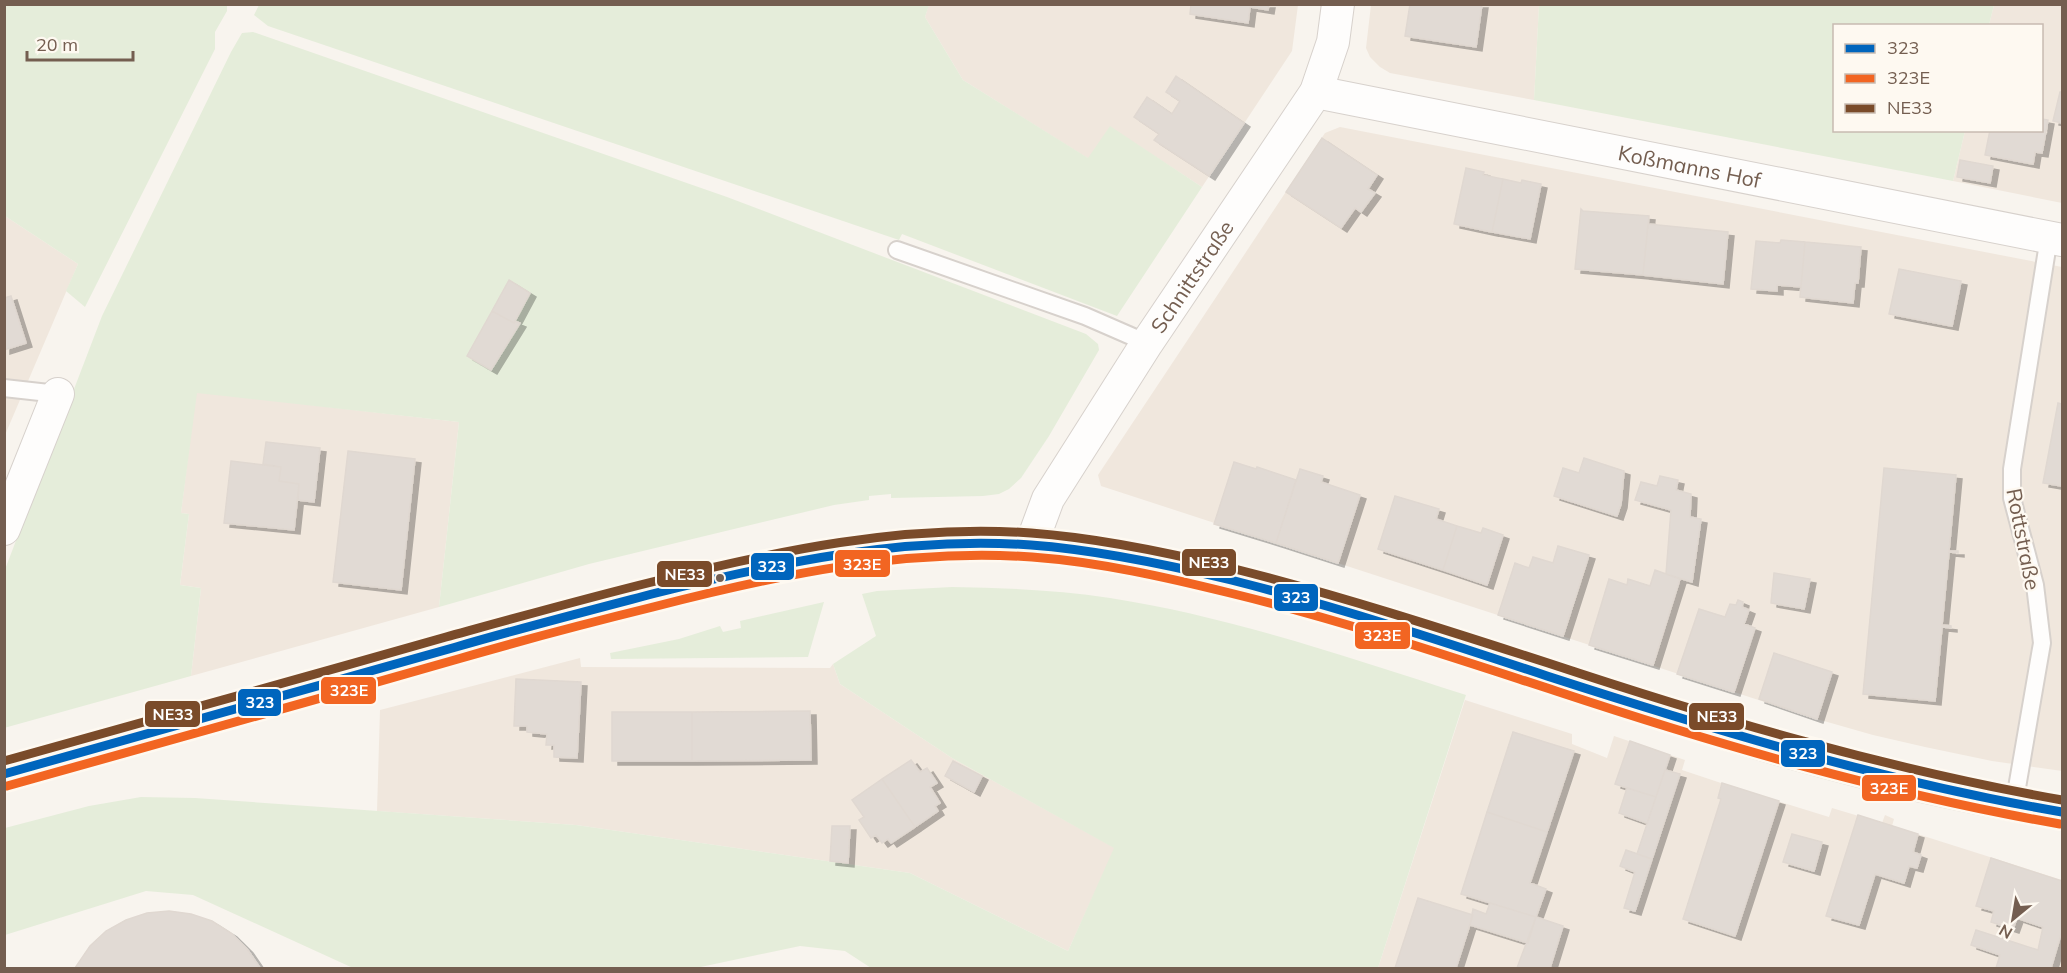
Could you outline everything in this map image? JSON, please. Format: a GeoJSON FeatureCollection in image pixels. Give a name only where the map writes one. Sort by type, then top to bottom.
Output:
{"type":"FeatureCollection","features":[{"type":"Feature","properties":{"kind":"street","name":"Schnittstraße"},"geometry":{"type":"LineString","coordinates":[[1030,545],[1048,499],[1147,344],[1316,92],[1333,42],[1338,4]]}},
{"type":"Feature","properties":{"kind":"street","name":"Koßmanns Hof"},"geometry":{"type":"LineString","coordinates":[[1316,92],[2056,239]]}},
{"type":"Feature","properties":{"kind":"street"},"geometry":{"type":"LineString","coordinates":[[4,530],[58,394]]}},
{"type":"Feature","properties":{"kind":"street"},"geometry":{"type":"LineString","coordinates":[[4,774],[515,630],[719,577],[799,560],[868,550],[958,543],[1030,545],[1113,555],[1208,574],[1427,635],[1621,699],[1821,760],[1904,782],[2014,805],[2062,812]]}},
{"type":"Feature","properties":{"kind":"lane","name":"Rottstraße"},"geometry":{"type":"LineString","coordinates":[[2014,805],[2042,643],[2035,585],[2013,498],[2012,469],[2056,239]]}},
{"type":"Feature","properties":{"kind":"lane"},"geometry":{"type":"LineString","coordinates":[[897,250],[1085,316],[1147,344]]}},
{"type":"Feature","properties":{"kind":"lane"},"geometry":{"type":"LineString","coordinates":[[4,388],[58,394]]}},
{"type":"Feature","properties":{"kind":"shaded area"},"geometry":{"type":"Polygon","coordinates":[[[929,4],[1298,5],[1292,51],[1202,187],[1110,127],[1089,159],[963,80],[925,17],[929,4]]]}},
{"type":"Feature","properties":{"kind":"shaded area"},"geometry":{"type":"Polygon","coordinates":[[[1371,5],[1539,5],[1534,100],[1390,73],[1370,57],[1366,48],[1371,5]]]}},
{"type":"Feature","properties":{"kind":"shaded area"},"geometry":{"type":"Polygon","coordinates":[[[1994,5],[2062,5],[2062,203],[1953,181],[1965,132],[2043,132],[2043,24],[1989,24],[1994,5]]]}},
{"type":"Feature","properties":{"kind":"shaded area"},"geometry":{"type":"Polygon","coordinates":[[[1340,127],[2062,267],[2062,771],[1992,761],[1925,747],[1817,719],[1101,486],[1098,475],[1325,133],[1340,127]]]}},
{"type":"Feature","properties":{"kind":"shaded area"},"geometry":{"type":"Polygon","coordinates":[[[5,216],[78,264],[5,435],[5,216]]]}},
{"type":"Feature","properties":{"kind":"shaded area"},"geometry":{"type":"Polygon","coordinates":[[[196,392],[459,422],[439,607],[191,676],[201,588],[180,585],[189,514],[181,513],[196,392]]]}},
{"type":"Feature","properties":{"kind":"shaded area"},"geometry":{"type":"Polygon","coordinates":[[[580,658],[581,667],[830,668],[833,664],[840,684],[952,758],[1115,848],[1068,951],[910,873],[576,825],[377,811],[380,710],[580,658]]]}},
{"type":"Feature","properties":{"kind":"shaded area"},"geometry":{"type":"Polygon","coordinates":[[[1465,700],[1572,734],[1572,744],[1607,758],[1614,736],[1685,760],[1682,770],[1748,792],[1829,817],[1832,808],[1882,823],[1885,815],[1894,819],[1892,826],[2062,880],[2062,968],[1378,968],[1465,700]]]}},
{"type":"Feature","properties":{"kind":"green space"},"geometry":{"type":"Polygon","coordinates":[[[1539,4],[1994,5],[1989,24],[1833,24],[1833,132],[1965,132],[1953,181],[1534,100],[1539,4]]]}},
{"type":"Feature","properties":{"kind":"green space"},"geometry":{"type":"Polygon","coordinates":[[[4,5],[227,5],[227,11],[215,32],[215,49],[85,307],[66,291],[78,264],[5,216],[4,5]]]}},
{"type":"Feature","properties":{"kind":"green space"},"geometry":{"type":"Polygon","coordinates":[[[259,5],[929,5],[925,17],[963,80],[1088,158],[1110,126],[1202,187],[1117,316],[902,234],[899,240],[268,26],[254,15],[259,5]]]}},
{"type":"Feature","properties":{"kind":"green space"},"geometry":{"type":"Polygon","coordinates":[[[253,32],[727,197],[1086,334],[1098,344],[1099,350],[1049,436],[1021,478],[1009,489],[999,494],[891,498],[891,494],[869,496],[869,500],[834,505],[589,564],[439,607],[459,422],[197,393],[181,513],[189,514],[180,585],[201,588],[191,676],[4,728],[4,572],[102,316],[231,52],[242,33],[253,32]]]}},
{"type":"Feature","properties":{"kind":"green space"},"geometry":{"type":"Polygon","coordinates":[[[952,587],[1071,593],[1156,606],[1245,627],[1466,695],[1378,968],[871,968],[845,951],[800,946],[696,968],[353,968],[193,895],[146,891],[5,935],[5,828],[89,806],[141,797],[195,798],[576,825],[910,873],[1068,951],[1114,848],[952,758],[840,684],[833,664],[876,636],[862,594],[877,591],[952,587]]]}},
{"type":"Feature","properties":{"kind":"green space"},"geometry":{"type":"Polygon","coordinates":[[[824,602],[808,657],[611,659],[610,653],[679,639],[720,626],[723,632],[741,628],[740,621],[824,602]]]}},
{"type":"Feature","properties":{"kind":"building"},"geometry":{"type":"Polygon","coordinates":[[[1191,4],[1269,4],[1268,10],[1250,7],[1248,23],[1190,14],[1191,4]]]}},
{"type":"Feature","properties":{"kind":"building"},"geometry":{"type":"Polygon","coordinates":[[[1410,4],[1482,4],[1476,47],[1405,36],[1410,4]]]}},
{"type":"Feature","properties":{"kind":"building"},"geometry":{"type":"Polygon","coordinates":[[[1176,76],[1244,123],[1209,176],[1154,140],[1159,134],[1134,117],[1147,97],[1172,114],[1180,101],[1166,92],[1176,76]]]}},
{"type":"Feature","properties":{"kind":"building"},"geometry":{"type":"Polygon","coordinates":[[[2060,92],[2062,92],[2062,123],[2053,121],[2060,92]]]}},
{"type":"Feature","properties":{"kind":"building"},"geometry":{"type":"Polygon","coordinates":[[[2043,119],[2048,120],[2042,153],[2035,152],[2033,164],[1985,155],[1990,132],[2043,132],[2043,119]]]}},
{"type":"Feature","properties":{"kind":"building"},"geometry":{"type":"Polygon","coordinates":[[[1322,138],[1377,175],[1368,189],[1375,193],[1361,212],[1355,208],[1341,228],[1286,192],[1322,138]]]}},
{"type":"Feature","properties":{"kind":"building"},"geometry":{"type":"Polygon","coordinates":[[[1960,160],[1993,166],[1990,183],[1957,177],[1960,160]]]}},
{"type":"Feature","properties":{"kind":"building"},"geometry":{"type":"Polygon","coordinates":[[[1466,168],[1484,172],[1483,175],[1503,179],[1492,232],[1454,224],[1466,168]]]}},
{"type":"Feature","properties":{"kind":"building"},"geometry":{"type":"Polygon","coordinates":[[[1503,179],[1541,184],[1530,239],[1492,232],[1503,179]]]}},
{"type":"Feature","properties":{"kind":"building"},"geometry":{"type":"Polygon","coordinates":[[[1581,209],[1649,216],[1643,275],[1575,269],[1581,209]]]}},
{"type":"Feature","properties":{"kind":"building"},"geometry":{"type":"Polygon","coordinates":[[[1648,224],[1728,232],[1723,284],[1643,275],[1648,224]]]}},
{"type":"Feature","properties":{"kind":"building"},"geometry":{"type":"Polygon","coordinates":[[[1781,240],[1805,242],[1801,287],[1777,285],[1777,291],[1751,289],[1756,241],[1780,243],[1781,240]]]}},
{"type":"Feature","properties":{"kind":"building"},"geometry":{"type":"Polygon","coordinates":[[[1805,242],[1861,247],[1858,283],[1855,283],[1853,303],[1800,297],[1805,242]]]}},
{"type":"Feature","properties":{"kind":"building"},"geometry":{"type":"Polygon","coordinates":[[[1899,269],[1961,281],[1952,326],[1889,314],[1899,269]]]}},
{"type":"Feature","properties":{"kind":"building"},"geometry":{"type":"Polygon","coordinates":[[[509,280],[530,293],[514,323],[492,311],[509,280]]]}},
{"type":"Feature","properties":{"kind":"building"},"geometry":{"type":"Polygon","coordinates":[[[11,296],[26,343],[4,350],[4,298],[11,296]]]}},
{"type":"Feature","properties":{"kind":"building"},"geometry":{"type":"Polygon","coordinates":[[[492,311],[514,323],[515,321],[520,323],[491,370],[467,356],[492,311]]]}},
{"type":"Feature","properties":{"kind":"building"},"geometry":{"type":"Polygon","coordinates":[[[2058,403],[2062,404],[2062,486],[2043,483],[2058,403]]]}},
{"type":"Feature","properties":{"kind":"building"},"geometry":{"type":"Polygon","coordinates":[[[266,442],[320,448],[314,502],[298,500],[299,484],[279,481],[281,467],[263,464],[266,442]]]}},
{"type":"Feature","properties":{"kind":"building"},"geometry":{"type":"Polygon","coordinates":[[[348,451],[415,459],[401,590],[333,582],[348,451]]]}},
{"type":"Feature","properties":{"kind":"building"},"geometry":{"type":"Polygon","coordinates":[[[1584,458],[1624,471],[1621,504],[1617,516],[1554,496],[1563,468],[1579,473],[1584,458]]]}},
{"type":"Feature","properties":{"kind":"building"},"geometry":{"type":"Polygon","coordinates":[[[231,461],[281,467],[279,481],[299,484],[294,530],[224,523],[231,461]]]}},
{"type":"Feature","properties":{"kind":"building"},"geometry":{"type":"Polygon","coordinates":[[[1234,462],[1296,480],[1276,543],[1214,524],[1234,462]]]}},
{"type":"Feature","properties":{"kind":"building"},"geometry":{"type":"Polygon","coordinates":[[[1884,468],[1956,475],[1949,551],[1958,551],[1958,553],[1949,552],[1942,625],[1951,626],[1951,628],[1942,627],[1935,701],[1863,694],[1884,468]]]}},
{"type":"Feature","properties":{"kind":"building"},"geometry":{"type":"Polygon","coordinates":[[[1300,469],[1323,476],[1321,482],[1360,495],[1338,563],[1276,543],[1300,469]]]}},
{"type":"Feature","properties":{"kind":"building"},"geometry":{"type":"Polygon","coordinates":[[[1660,476],[1678,480],[1676,490],[1691,494],[1690,517],[1701,519],[1692,582],[1666,574],[1671,510],[1635,500],[1641,482],[1657,486],[1660,476]]]}},
{"type":"Feature","properties":{"kind":"building"},"geometry":{"type":"Polygon","coordinates":[[[1395,496],[1439,509],[1436,519],[1457,526],[1443,570],[1378,549],[1395,496]]]}},
{"type":"Feature","properties":{"kind":"building"},"geometry":{"type":"Polygon","coordinates":[[[1457,526],[1481,533],[1483,528],[1503,535],[1487,585],[1443,570],[1457,526]]]}},
{"type":"Feature","properties":{"kind":"building"},"geometry":{"type":"Polygon","coordinates":[[[1558,546],[1589,555],[1563,636],[1498,615],[1515,563],[1529,568],[1533,557],[1553,563],[1558,546]]]}},
{"type":"Feature","properties":{"kind":"building"},"geometry":{"type":"Polygon","coordinates":[[[1655,570],[1680,579],[1653,665],[1589,645],[1609,579],[1627,585],[1628,579],[1650,586],[1655,570]]]}},
{"type":"Feature","properties":{"kind":"building"},"geometry":{"type":"Polygon","coordinates":[[[1774,573],[1810,579],[1804,609],[1771,603],[1774,573]]]}},
{"type":"Feature","properties":{"kind":"building"},"geometry":{"type":"Polygon","coordinates":[[[1738,600],[1743,602],[1742,607],[1749,610],[1744,624],[1755,628],[1734,692],[1677,674],[1699,609],[1725,617],[1730,604],[1736,605],[1738,600]]]}},
{"type":"Feature","properties":{"kind":"building"},"geometry":{"type":"Polygon","coordinates":[[[1774,653],[1832,672],[1817,719],[1759,699],[1774,653]]]}},
{"type":"Feature","properties":{"kind":"building"},"geometry":{"type":"Polygon","coordinates":[[[516,679],[581,682],[577,758],[554,757],[554,745],[546,745],[547,734],[527,732],[527,726],[514,726],[516,679]]]}},
{"type":"Feature","properties":{"kind":"building"},"geometry":{"type":"Polygon","coordinates":[[[810,711],[811,760],[692,761],[692,712],[810,711]]]}},
{"type":"Feature","properties":{"kind":"building"},"geometry":{"type":"Polygon","coordinates":[[[612,712],[692,712],[692,761],[612,761],[612,712]]]}},
{"type":"Feature","properties":{"kind":"building"},"geometry":{"type":"Polygon","coordinates":[[[1513,732],[1574,751],[1547,832],[1487,812],[1513,732]]]}},
{"type":"Feature","properties":{"kind":"building"},"geometry":{"type":"Polygon","coordinates":[[[1630,741],[1670,755],[1656,797],[1615,784],[1630,741]]]}},
{"type":"Feature","properties":{"kind":"building"},"geometry":{"type":"Polygon","coordinates":[[[911,760],[920,772],[927,768],[937,783],[930,787],[940,803],[935,806],[938,811],[915,827],[882,779],[911,760]]]}},
{"type":"Feature","properties":{"kind":"building"},"geometry":{"type":"Polygon","coordinates":[[[953,761],[982,776],[974,792],[945,776],[953,761]]]}},
{"type":"Feature","properties":{"kind":"building"},"geometry":{"type":"Polygon","coordinates":[[[1665,770],[1680,774],[1652,859],[1637,854],[1665,770]]]}},
{"type":"Feature","properties":{"kind":"building"},"geometry":{"type":"Polygon","coordinates":[[[882,779],[915,827],[891,843],[888,839],[882,843],[876,835],[871,838],[859,820],[864,817],[852,800],[882,779]]]}},
{"type":"Feature","properties":{"kind":"building"},"geometry":{"type":"Polygon","coordinates":[[[1722,783],[1779,801],[1735,936],[1683,919],[1721,799],[1718,798],[1722,783]]]}},
{"type":"Feature","properties":{"kind":"building"},"geometry":{"type":"Polygon","coordinates":[[[1627,788],[1656,797],[1647,823],[1619,813],[1627,788]]]}},
{"type":"Feature","properties":{"kind":"building"},"geometry":{"type":"Polygon","coordinates":[[[1487,812],[1547,832],[1530,883],[1546,889],[1536,917],[1461,894],[1487,812]]]}},
{"type":"Feature","properties":{"kind":"building"},"geometry":{"type":"Polygon","coordinates":[[[1858,815],[1918,834],[1913,852],[1921,855],[1917,868],[1909,866],[1904,883],[1875,874],[1859,925],[1826,916],[1858,815]]]}},
{"type":"Feature","properties":{"kind":"building"},"geometry":{"type":"Polygon","coordinates":[[[832,826],[850,826],[848,863],[830,861],[832,826]]]}},
{"type":"Feature","properties":{"kind":"building"},"geometry":{"type":"Polygon","coordinates":[[[1792,834],[1822,842],[1814,871],[1783,862],[1792,834]]]}},
{"type":"Feature","properties":{"kind":"building"},"geometry":{"type":"Polygon","coordinates":[[[1626,850],[1652,859],[1635,911],[1624,908],[1635,872],[1620,866],[1626,850]]]}},
{"type":"Feature","properties":{"kind":"building"},"geometry":{"type":"Polygon","coordinates":[[[1991,858],[2062,881],[2062,931],[2051,968],[1996,968],[2000,955],[1971,945],[1976,930],[2038,950],[2043,927],[2017,918],[2013,929],[1991,922],[1994,911],[1976,906],[1991,858]]]}},
{"type":"Feature","properties":{"kind":"building"},"geometry":{"type":"Polygon","coordinates":[[[1418,898],[1473,915],[1456,968],[1395,968],[1418,898]]]}},
{"type":"Feature","properties":{"kind":"building"},"geometry":{"type":"Polygon","coordinates":[[[1490,903],[1536,917],[1528,943],[1470,925],[1473,909],[1486,914],[1490,903]]]}},
{"type":"Feature","properties":{"kind":"building"},"geometry":{"type":"Polygon","coordinates":[[[169,911],[191,914],[212,921],[231,933],[247,949],[260,968],[75,968],[90,946],[106,931],[126,920],[147,913],[169,911]]]}},
{"type":"Feature","properties":{"kind":"building"},"geometry":{"type":"Polygon","coordinates":[[[1536,917],[1563,926],[1550,968],[1517,968],[1536,917]]]}},
{"type":"Feature","properties":{"kind":"transit line","name":"NE33"},"geometry":{"type":"LineString","coordinates":[[4,761],[626,588],[746,560],[840,542],[935,532],[983,531],[1056,535],[1107,542],[1231,568],[1311,589],[1675,704],[1802,741],[1996,788],[2062,800]]}},
{"type":"Feature","properties":{"kind":"transit line","name":"323"},"geometry":{"type":"LineString","coordinates":[[4,774],[652,594],[746,572],[840,554],[935,544],[983,543],[1081,550],[1156,563],[1231,580],[1350,613],[1674,716],[1802,753],[1931,786],[2062,812]]}},
{"type":"Feature","properties":{"kind":"transit line","name":"323E"},"geometry":{"type":"LineString","coordinates":[[7,786],[507,645],[700,595],[794,575],[889,560],[984,555],[1082,562],[1230,593],[1353,627],[1681,731],[1806,767],[1932,798],[2060,824]]}}]}
